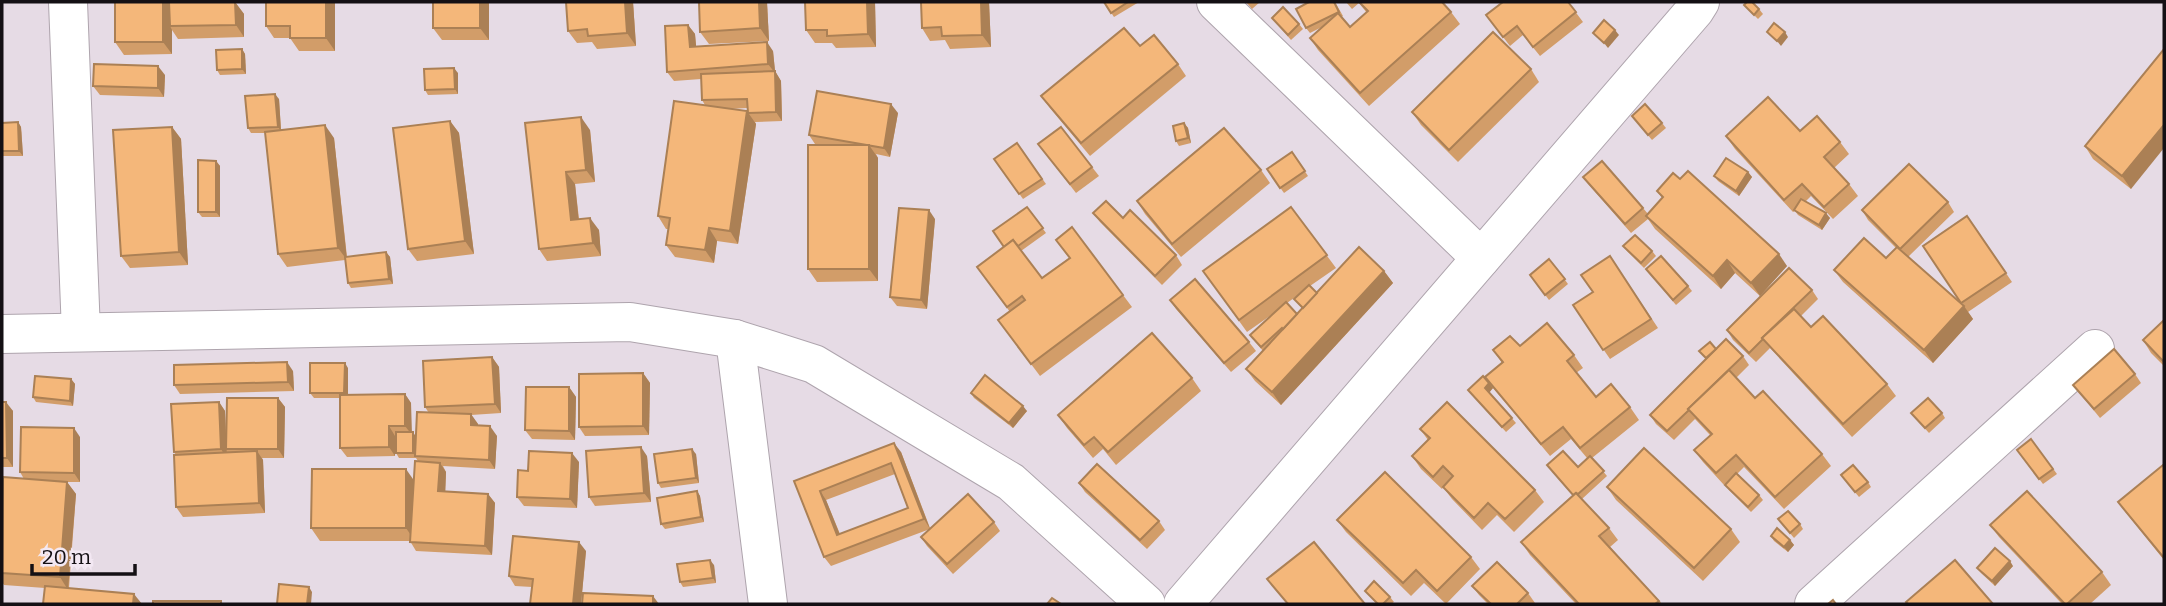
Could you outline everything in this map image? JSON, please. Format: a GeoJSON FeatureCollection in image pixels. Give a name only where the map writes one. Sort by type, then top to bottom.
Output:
{"type":"FeatureCollection","features":[{"type":"Feature","properties":{"kind":"street"},"geometry":{"type":"LineString","coordinates":[[68,2],[81,332]]}},
{"type":"Feature","properties":{"kind":"street"},"geometry":{"type":"LineString","coordinates":[[1216,2],[1481,258]]}},
{"type":"Feature","properties":{"kind":"street"},"geometry":{"type":"LineString","coordinates":[[1183,604],[1700,2]]}},
{"type":"Feature","properties":{"kind":"street"},"geometry":{"type":"LineString","coordinates":[[2,334],[630,322],[735,339],[814,364],[1011,482],[1146,604]]}},
{"type":"Feature","properties":{"kind":"street"},"geometry":{"type":"LineString","coordinates":[[735,339],[768,604]]}},
{"type":"Feature","properties":{"kind":"street"},"geometry":{"type":"LineString","coordinates":[[1814,604],[2095,349]]}},
{"type":"Feature","properties":{"kind":"building"},"geometry":{"type":"Polygon","coordinates":[[[115,2],[163,2],[163,42],[115,42],[115,2]]]}},
{"type":"Feature","properties":{"kind":"building"},"geometry":{"type":"Polygon","coordinates":[[[169,2],[235,2],[236,25],[170,26],[169,2]]]}},
{"type":"Feature","properties":{"kind":"building"},"geometry":{"type":"Polygon","coordinates":[[[266,2],[326,2],[326,38],[290,38],[290,26],[266,26],[266,2]]]}},
{"type":"Feature","properties":{"kind":"building"},"geometry":{"type":"Polygon","coordinates":[[[433,2],[480,2],[480,28],[433,28],[433,2]]]}},
{"type":"Feature","properties":{"kind":"building"},"geometry":{"type":"Polygon","coordinates":[[[566,2],[625,2],[627,33],[588,36],[587,29],[568,31],[566,2]]]}},
{"type":"Feature","properties":{"kind":"building"},"geometry":{"type":"Polygon","coordinates":[[[699,2],[759,2],[760,28],[700,32],[699,2]]]}},
{"type":"Feature","properties":{"kind":"building"},"geometry":{"type":"Polygon","coordinates":[[[805,2],[867,2],[868,34],[827,36],[827,30],[806,30],[805,2]]]}},
{"type":"Feature","properties":{"kind":"building"},"geometry":{"type":"Polygon","coordinates":[[[921,2],[981,2],[982,35],[942,36],[941,27],[922,28],[921,2]]]}},
{"type":"Feature","properties":{"kind":"building"},"geometry":{"type":"Polygon","coordinates":[[[1104,2],[1128,2],[1111,13],[1104,2]]]}},
{"type":"Feature","properties":{"kind":"building"},"geometry":{"type":"Polygon","coordinates":[[[1309,2],[1334,2],[1339,12],[1306,28],[1296,9],[1309,2]]]}},
{"type":"Feature","properties":{"kind":"building"},"geometry":{"type":"Polygon","coordinates":[[[1359,2],[1442,2],[1451,12],[1360,93],[1310,38],[1338,13],[1350,27],[1368,11],[1359,2]]]}},
{"type":"Feature","properties":{"kind":"building"},"geometry":{"type":"Polygon","coordinates":[[[1503,2],[1568,2],[1576,12],[1533,47],[1517,26],[1503,37],[1486,15],[1503,2]]]}},
{"type":"Feature","properties":{"kind":"building"},"geometry":{"type":"Polygon","coordinates":[[[1752,2],[1759,9],[1754,15],[1744,5],[1752,2]]]}},
{"type":"Feature","properties":{"kind":"building"},"geometry":{"type":"Polygon","coordinates":[[[1283,7],[1299,24],[1288,35],[1272,18],[1283,7]]]}},
{"type":"Feature","properties":{"kind":"building"},"geometry":{"type":"Polygon","coordinates":[[[1604,20],[1615,30],[1604,43],[1593,33],[1604,20]]]}},
{"type":"Feature","properties":{"kind":"building"},"geometry":{"type":"Polygon","coordinates":[[[1774,23],[1785,32],[1777,41],[1767,32],[1774,23]]]}},
{"type":"Feature","properties":{"kind":"building"},"geometry":{"type":"Polygon","coordinates":[[[688,25],[690,47],[767,42],[768,64],[667,72],[665,26],[688,25]]]}},
{"type":"Feature","properties":{"kind":"building"},"geometry":{"type":"Polygon","coordinates":[[[1124,28],[1140,46],[1154,35],[1178,64],[1081,143],[1041,96],[1124,28]]]}},
{"type":"Feature","properties":{"kind":"building"},"geometry":{"type":"Polygon","coordinates":[[[1493,32],[1531,69],[1449,150],[1412,112],[1493,32]]]}},
{"type":"Feature","properties":{"kind":"building"},"geometry":{"type":"Polygon","coordinates":[[[242,49],[242,69],[217,70],[216,50],[242,49]]]}},
{"type":"Feature","properties":{"kind":"building"},"geometry":{"type":"Polygon","coordinates":[[[2164,49],[2164,125],[2122,176],[2085,146],[2164,49]]]}},
{"type":"Feature","properties":{"kind":"building"},"geometry":{"type":"Polygon","coordinates":[[[94,64],[158,66],[158,88],[93,86],[94,64]]]}},
{"type":"Feature","properties":{"kind":"building"},"geometry":{"type":"Polygon","coordinates":[[[454,68],[455,89],[425,90],[424,69],[454,68]]]}},
{"type":"Feature","properties":{"kind":"building"},"geometry":{"type":"Polygon","coordinates":[[[775,71],[776,112],[748,113],[747,99],[702,100],[701,74],[775,71]]]}},
{"type":"Feature","properties":{"kind":"building"},"geometry":{"type":"Polygon","coordinates":[[[817,91],[891,104],[884,148],[809,135],[817,91]]]}},
{"type":"Feature","properties":{"kind":"building"},"geometry":{"type":"Polygon","coordinates":[[[275,94],[278,127],[248,128],[245,96],[275,94]]]}},
{"type":"Feature","properties":{"kind":"building"},"geometry":{"type":"Polygon","coordinates":[[[1768,97],[1800,131],[1817,116],[1840,142],[1824,157],[1849,184],[1824,207],[1802,184],[1784,200],[1726,136],[1768,97]]]}},
{"type":"Feature","properties":{"kind":"building"},"geometry":{"type":"Polygon","coordinates":[[[674,101],[747,111],[730,231],[709,228],[705,250],[666,245],[670,218],[658,216],[674,101]]]}},
{"type":"Feature","properties":{"kind":"building"},"geometry":{"type":"Polygon","coordinates":[[[1645,104],[1662,123],[1648,135],[1632,116],[1645,104]]]}},
{"type":"Feature","properties":{"kind":"building"},"geometry":{"type":"Polygon","coordinates":[[[581,117],[586,170],[566,172],[571,220],[590,218],[593,243],[539,249],[525,123],[581,117]]]}},
{"type":"Feature","properties":{"kind":"building"},"geometry":{"type":"Polygon","coordinates":[[[450,121],[465,241],[408,249],[393,128],[450,121]]]}},
{"type":"Feature","properties":{"kind":"building"},"geometry":{"type":"Polygon","coordinates":[[[18,122],[19,151],[2,151],[2,123],[18,122]]]}},
{"type":"Feature","properties":{"kind":"building"},"geometry":{"type":"Polygon","coordinates":[[[1184,123],[1188,138],[1176,141],[1173,126],[1184,123]]]}},
{"type":"Feature","properties":{"kind":"building"},"geometry":{"type":"Polygon","coordinates":[[[325,125],[338,248],[278,254],[265,132],[325,125]]]}},
{"type":"Feature","properties":{"kind":"building"},"geometry":{"type":"Polygon","coordinates":[[[172,127],[179,252],[121,256],[113,130],[172,127]]]}},
{"type":"Feature","properties":{"kind":"building"},"geometry":{"type":"Polygon","coordinates":[[[1061,127],[1092,167],[1070,184],[1038,144],[1061,127]]]}},
{"type":"Feature","properties":{"kind":"building"},"geometry":{"type":"Polygon","coordinates":[[[1224,128],[1261,170],[1172,244],[1137,201],[1224,128]]]}},
{"type":"Feature","properties":{"kind":"building"},"geometry":{"type":"Polygon","coordinates":[[[1017,143],[1042,179],[1019,194],[994,159],[1017,143]]]}},
{"type":"Feature","properties":{"kind":"building"},"geometry":{"type":"Polygon","coordinates":[[[808,145],[869,145],[869,269],[808,269],[808,145]]]}},
{"type":"Feature","properties":{"kind":"building"},"geometry":{"type":"Polygon","coordinates":[[[1292,152],[1305,171],[1280,188],[1267,169],[1292,152]]]}},
{"type":"Feature","properties":{"kind":"building"},"geometry":{"type":"Polygon","coordinates":[[[1726,158],[1748,172],[1736,191],[1714,176],[1726,158]]]}},
{"type":"Feature","properties":{"kind":"building"},"geometry":{"type":"Polygon","coordinates":[[[198,160],[216,161],[216,212],[198,212],[198,160]]]}},
{"type":"Feature","properties":{"kind":"building"},"geometry":{"type":"Polygon","coordinates":[[[1602,161],[1643,208],[1625,224],[1583,177],[1602,161]]]}},
{"type":"Feature","properties":{"kind":"building"},"geometry":{"type":"Polygon","coordinates":[[[1909,164],[1948,202],[1900,249],[1862,210],[1909,164]]]}},
{"type":"Feature","properties":{"kind":"building"},"geometry":{"type":"Polygon","coordinates":[[[1688,171],[1779,254],[1751,283],[1727,260],[1713,276],[1646,216],[1663,197],[1657,191],[1673,173],[1680,179],[1688,171]]]}},
{"type":"Feature","properties":{"kind":"building"},"geometry":{"type":"Polygon","coordinates":[[[1801,199],[1826,213],[1819,225],[1794,210],[1801,199]]]}},
{"type":"Feature","properties":{"kind":"building"},"geometry":{"type":"Polygon","coordinates":[[[1106,201],[1123,218],[1130,210],[1176,255],[1155,276],[1093,213],[1106,201]]]}},
{"type":"Feature","properties":{"kind":"building"},"geometry":{"type":"Polygon","coordinates":[[[1027,207],[1043,228],[1018,246],[1013,240],[1004,247],[993,231],[1027,207]]]}},
{"type":"Feature","properties":{"kind":"building"},"geometry":{"type":"Polygon","coordinates":[[[1291,207],[1327,255],[1239,320],[1203,271],[1291,207]]]}},
{"type":"Feature","properties":{"kind":"building"},"geometry":{"type":"Polygon","coordinates":[[[899,208],[929,210],[921,300],[890,297],[899,208]]]}},
{"type":"Feature","properties":{"kind":"building"},"geometry":{"type":"Polygon","coordinates":[[[1967,216],[2006,273],[1961,303],[1923,246],[1967,216]]]}},
{"type":"Feature","properties":{"kind":"building"},"geometry":{"type":"Polygon","coordinates":[[[1072,227],[1123,295],[1031,364],[998,320],[1025,300],[1022,296],[1007,307],[977,267],[1013,240],[1042,278],[1070,258],[1056,240],[1072,227]]]}},
{"type":"Feature","properties":{"kind":"building"},"geometry":{"type":"Polygon","coordinates":[[[1635,235],[1652,251],[1641,263],[1623,246],[1635,235]]]}},
{"type":"Feature","properties":{"kind":"building"},"geometry":{"type":"Polygon","coordinates":[[[1864,238],[1886,258],[1897,247],[1964,306],[1924,350],[1834,270],[1864,238]]]}},
{"type":"Feature","properties":{"kind":"building"},"geometry":{"type":"Polygon","coordinates":[[[1359,247],[1384,271],[1272,392],[1246,369],[1359,247]]]}},
{"type":"Feature","properties":{"kind":"building"},"geometry":{"type":"Polygon","coordinates":[[[386,252],[389,279],[348,283],[345,257],[386,252]]]}},
{"type":"Feature","properties":{"kind":"building"},"geometry":{"type":"Polygon","coordinates":[[[1610,256],[1651,319],[1603,350],[1573,305],[1593,292],[1581,275],[1610,256]]]}},
{"type":"Feature","properties":{"kind":"building"},"geometry":{"type":"Polygon","coordinates":[[[1661,256],[1688,286],[1673,300],[1646,269],[1661,256]]]}},
{"type":"Feature","properties":{"kind":"building"},"geometry":{"type":"Polygon","coordinates":[[[1549,259],[1565,279],[1545,295],[1530,275],[1549,259]]]}},
{"type":"Feature","properties":{"kind":"building"},"geometry":{"type":"Polygon","coordinates":[[[1789,268],[1812,290],[1749,353],[1727,330],[1789,268]]]}},
{"type":"Feature","properties":{"kind":"building"},"geometry":{"type":"Polygon","coordinates":[[[1195,279],[1249,342],[1224,363],[1170,300],[1195,279]]]}},
{"type":"Feature","properties":{"kind":"building"},"geometry":{"type":"Polygon","coordinates":[[[1309,285],[1317,293],[1303,308],[1294,299],[1309,285]]]}},
{"type":"Feature","properties":{"kind":"building"},"geometry":{"type":"Polygon","coordinates":[[[1286,302],[1297,314],[1261,347],[1250,335],[1286,302]]]}},
{"type":"Feature","properties":{"kind":"building"},"geometry":{"type":"Polygon","coordinates":[[[1794,309],[1811,327],[1823,316],[1887,384],[1843,424],[1762,338],[1794,309]]]}},
{"type":"Feature","properties":{"kind":"building"},"geometry":{"type":"Polygon","coordinates":[[[2164,320],[2164,362],[2143,340],[2164,320]]]}},
{"type":"Feature","properties":{"kind":"building"},"geometry":{"type":"Polygon","coordinates":[[[1547,323],[1574,355],[1567,361],[1596,397],[1611,384],[1630,407],[1580,448],[1563,427],[1541,444],[1485,377],[1503,362],[1493,350],[1510,336],[1520,346],[1547,323]]]}},
{"type":"Feature","properties":{"kind":"building"},"geometry":{"type":"Polygon","coordinates":[[[1152,333],[1192,378],[1108,452],[1094,437],[1084,445],[1058,415],[1152,333]]]}},
{"type":"Feature","properties":{"kind":"building"},"geometry":{"type":"Polygon","coordinates":[[[1726,339],[1743,356],[1667,431],[1650,415],[1726,339]]]}},
{"type":"Feature","properties":{"kind":"building"},"geometry":{"type":"Polygon","coordinates":[[[1710,342],[1716,349],[1706,358],[1699,351],[1710,342]]]}},
{"type":"Feature","properties":{"kind":"building"},"geometry":{"type":"Polygon","coordinates":[[[2114,349],[2135,374],[2094,409],[2073,385],[2114,349]]]}},
{"type":"Feature","properties":{"kind":"building"},"geometry":{"type":"Polygon","coordinates":[[[492,357],[495,404],[425,407],[423,361],[492,357]]]}},
{"type":"Feature","properties":{"kind":"building"},"geometry":{"type":"Polygon","coordinates":[[[287,362],[288,382],[174,385],[174,365],[287,362]]]}},
{"type":"Feature","properties":{"kind":"building"},"geometry":{"type":"Polygon","coordinates":[[[310,363],[345,363],[344,393],[310,393],[310,363]]]}},
{"type":"Feature","properties":{"kind":"building"},"geometry":{"type":"Polygon","coordinates":[[[1729,370],[1755,398],[1763,391],[1822,454],[1775,497],[1736,455],[1716,473],[1694,450],[1712,434],[1688,409],[1729,370]]]}},
{"type":"Feature","properties":{"kind":"building"},"geometry":{"type":"Polygon","coordinates":[[[643,373],[643,426],[579,427],[579,374],[643,373]]]}},
{"type":"Feature","properties":{"kind":"building"},"geometry":{"type":"Polygon","coordinates":[[[985,375],[1023,406],[1009,423],[971,393],[985,375]]]}},
{"type":"Feature","properties":{"kind":"building"},"geometry":{"type":"Polygon","coordinates":[[[35,376],[71,379],[70,401],[33,397],[35,376]]]}},
{"type":"Feature","properties":{"kind":"building"},"geometry":{"type":"Polygon","coordinates":[[[1483,376],[1489,383],[1485,388],[1512,418],[1502,427],[1468,390],[1483,376]]]}},
{"type":"Feature","properties":{"kind":"building"},"geometry":{"type":"Polygon","coordinates":[[[526,387],[569,387],[569,431],[525,430],[526,387]]]}},
{"type":"Feature","properties":{"kind":"building"},"geometry":{"type":"Polygon","coordinates":[[[405,394],[405,426],[389,426],[389,447],[340,448],[340,395],[405,394]]]}},
{"type":"Feature","properties":{"kind":"building"},"geometry":{"type":"Polygon","coordinates":[[[227,398],[278,398],[278,449],[226,449],[227,398]]]}},
{"type":"Feature","properties":{"kind":"building"},"geometry":{"type":"Polygon","coordinates":[[[1928,398],[1942,413],[1925,428],[1911,413],[1928,398]]]}},
{"type":"Feature","properties":{"kind":"building"},"geometry":{"type":"Polygon","coordinates":[[[2,402],[6,402],[7,458],[2,458],[2,402]]]}},
{"type":"Feature","properties":{"kind":"building"},"geometry":{"type":"Polygon","coordinates":[[[219,402],[221,449],[174,452],[171,404],[219,402]]]}},
{"type":"Feature","properties":{"kind":"building"},"geometry":{"type":"Polygon","coordinates":[[[1447,402],[1535,490],[1505,519],[1488,503],[1474,518],[1443,487],[1453,476],[1443,466],[1433,477],[1412,456],[1430,438],[1420,429],[1447,402]]]}},
{"type":"Feature","properties":{"kind":"building"},"geometry":{"type":"Polygon","coordinates":[[[417,412],[471,414],[471,425],[490,426],[489,460],[415,456],[417,412]]]}},
{"type":"Feature","properties":{"kind":"building"},"geometry":{"type":"Polygon","coordinates":[[[21,427],[74,428],[74,473],[20,472],[21,427]]]}},
{"type":"Feature","properties":{"kind":"building"},"geometry":{"type":"Polygon","coordinates":[[[396,432],[413,432],[413,453],[396,453],[396,432]]]}},
{"type":"Feature","properties":{"kind":"building"},"geometry":{"type":"Polygon","coordinates":[[[2031,439],[2053,469],[2039,479],[2017,450],[2031,439]]]}},
{"type":"Feature","properties":{"kind":"building"},"geometry":{"type":"Polygon","coordinates":[[[894,443],[924,519],[824,557],[794,481],[894,443]],[[891,463],[820,491],[837,535],[908,508],[891,463]]]}},
{"type":"Feature","properties":{"kind":"building"},"geometry":{"type":"Polygon","coordinates":[[[641,447],[644,493],[589,497],[586,451],[641,447]]]}},
{"type":"Feature","properties":{"kind":"building"},"geometry":{"type":"Polygon","coordinates":[[[1644,448],[1731,529],[1694,568],[1607,487],[1644,448]]]}},
{"type":"Feature","properties":{"kind":"building"},"geometry":{"type":"Polygon","coordinates":[[[692,449],[696,478],[658,483],[654,454],[692,449]]]}},
{"type":"Feature","properties":{"kind":"building"},"geometry":{"type":"Polygon","coordinates":[[[257,451],[259,503],[176,507],[174,455],[257,451]]]}},
{"type":"Feature","properties":{"kind":"building"},"geometry":{"type":"Polygon","coordinates":[[[529,451],[572,453],[570,499],[517,497],[518,470],[528,471],[529,451]]]}},
{"type":"Feature","properties":{"kind":"building"},"geometry":{"type":"Polygon","coordinates":[[[1563,451],[1578,467],[1590,456],[1604,471],[1578,494],[1573,495],[1547,465],[1563,451]]]}},
{"type":"Feature","properties":{"kind":"building"},"geometry":{"type":"Polygon","coordinates":[[[415,461],[440,463],[438,491],[488,494],[485,546],[410,542],[415,461]]]}},
{"type":"Feature","properties":{"kind":"building"},"geometry":{"type":"Polygon","coordinates":[[[1097,464],[1159,521],[1140,540],[1079,483],[1097,464]]]}},
{"type":"Feature","properties":{"kind":"building"},"geometry":{"type":"Polygon","coordinates":[[[1853,465],[1868,482],[1855,492],[1841,475],[1853,465]]]}},
{"type":"Feature","properties":{"kind":"building"},"geometry":{"type":"Polygon","coordinates":[[[2164,466],[2164,558],[2118,502],[2164,466]]]}},
{"type":"Feature","properties":{"kind":"building"},"geometry":{"type":"Polygon","coordinates":[[[312,469],[406,469],[406,528],[311,528],[312,469]]]}},
{"type":"Feature","properties":{"kind":"building"},"geometry":{"type":"Polygon","coordinates":[[[1385,472],[1471,557],[1437,591],[1416,570],[1403,583],[1337,520],[1385,472]]]}},
{"type":"Feature","properties":{"kind":"building"},"geometry":{"type":"Polygon","coordinates":[[[1736,473],[1759,495],[1748,507],[1725,485],[1736,473]]]}},
{"type":"Feature","properties":{"kind":"building"},"geometry":{"type":"Polygon","coordinates":[[[3,477],[67,482],[60,577],[2,573],[3,477]]]}},
{"type":"Feature","properties":{"kind":"building"},"geometry":{"type":"Polygon","coordinates":[[[697,491],[701,517],[661,524],[657,498],[697,491]]]}},
{"type":"Feature","properties":{"kind":"building"},"geometry":{"type":"Polygon","coordinates":[[[2027,491],[2102,572],[2067,604],[1990,525],[2027,491]]]}},
{"type":"Feature","properties":{"kind":"building"},"geometry":{"type":"Polygon","coordinates":[[[1576,493],[1609,528],[1599,536],[1659,601],[1655,604],[1579,604],[1521,542],[1576,493]]]}},
{"type":"Feature","properties":{"kind":"building"},"geometry":{"type":"Polygon","coordinates":[[[968,494],[994,522],[947,564],[921,537],[968,494]]]}},
{"type":"Feature","properties":{"kind":"building"},"geometry":{"type":"Polygon","coordinates":[[[1788,511],[1800,524],[1790,533],[1778,519],[1788,511]]]}},
{"type":"Feature","properties":{"kind":"building"},"geometry":{"type":"Polygon","coordinates":[[[1777,528],[1790,540],[1784,547],[1771,536],[1777,528]]]}},
{"type":"Feature","properties":{"kind":"building"},"geometry":{"type":"Polygon","coordinates":[[[513,536],[579,542],[573,604],[530,604],[533,579],[509,576],[513,536]]]}},
{"type":"Feature","properties":{"kind":"building"},"geometry":{"type":"Polygon","coordinates":[[[1314,542],[1365,604],[1288,604],[1267,579],[1314,542]]]}},
{"type":"Feature","properties":{"kind":"building"},"geometry":{"type":"Polygon","coordinates":[[[1995,548],[2010,561],[1992,581],[1977,568],[1995,548]]]}},
{"type":"Feature","properties":{"kind":"building"},"geometry":{"type":"Polygon","coordinates":[[[710,560],[713,578],[680,582],[677,564],[710,560]]]}},
{"type":"Feature","properties":{"kind":"building"},"geometry":{"type":"Polygon","coordinates":[[[1955,560],[1993,604],[1906,602],[1955,560]]]}},
{"type":"Feature","properties":{"kind":"building"},"geometry":{"type":"Polygon","coordinates":[[[1497,562],[1528,593],[1517,604],[1491,604],[1472,586],[1497,562]]]}},
{"type":"Feature","properties":{"kind":"building"},"geometry":{"type":"Polygon","coordinates":[[[1374,581],[1390,597],[1383,604],[1378,604],[1365,591],[1374,581]]]}},
{"type":"Feature","properties":{"kind":"building"},"geometry":{"type":"Polygon","coordinates":[[[279,584],[309,587],[307,604],[277,604],[279,584]]]}},
{"type":"Feature","properties":{"kind":"building"},"geometry":{"type":"Polygon","coordinates":[[[45,586],[134,594],[133,604],[43,604],[45,586]]]}},
{"type":"Feature","properties":{"kind":"building"},"geometry":{"type":"Polygon","coordinates":[[[583,593],[653,596],[653,604],[582,604],[583,593]]]}},
{"type":"Feature","properties":{"kind":"building"},"geometry":{"type":"Polygon","coordinates":[[[1052,598],[1061,604],[1047,604],[1052,598]]]}},
{"type":"Feature","properties":{"kind":"building"},"geometry":{"type":"Polygon","coordinates":[[[153,601],[221,601],[221,604],[153,604],[153,601]]]}}]}
